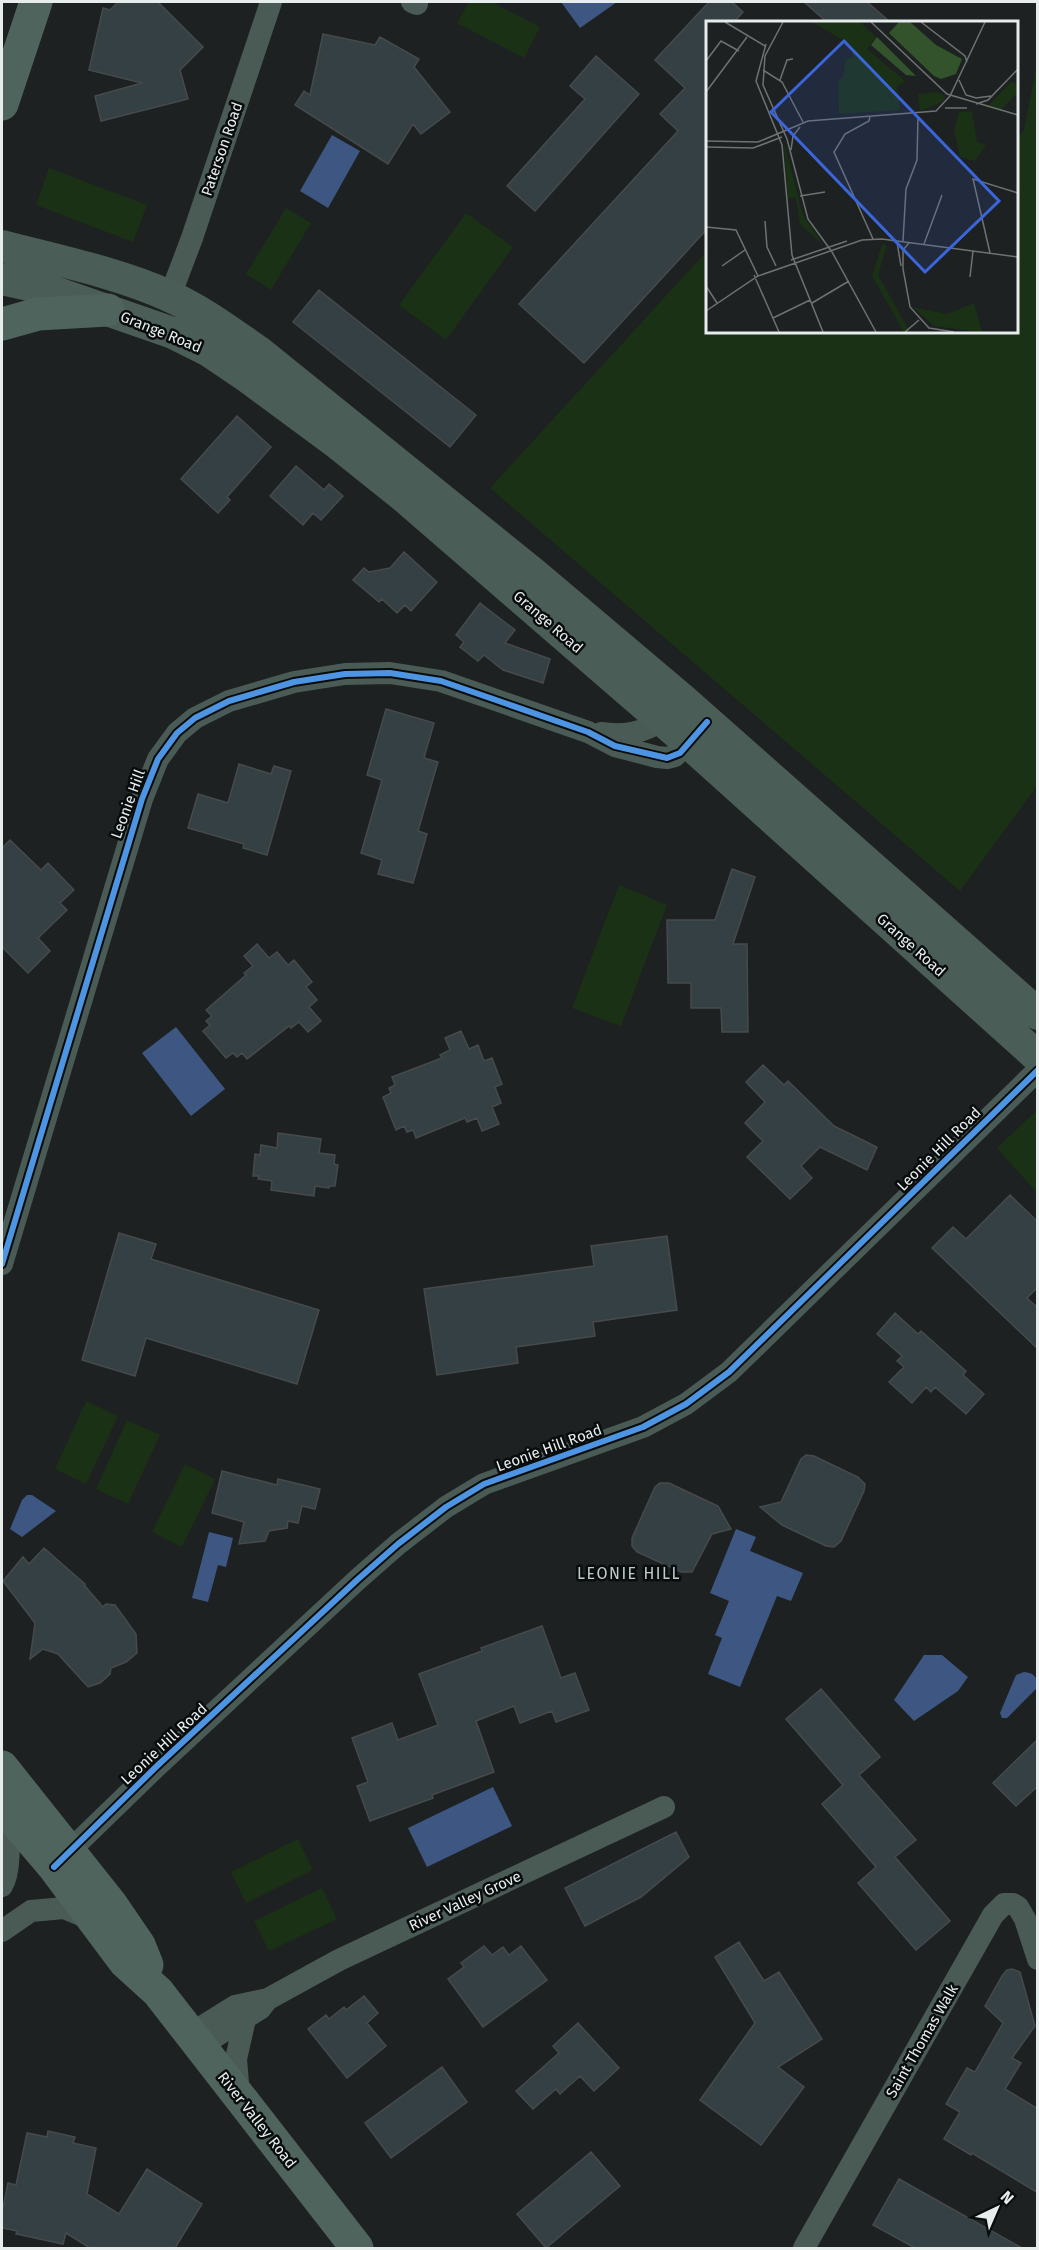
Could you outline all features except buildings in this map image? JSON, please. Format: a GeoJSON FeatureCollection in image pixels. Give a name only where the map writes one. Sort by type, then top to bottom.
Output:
{"type":"FeatureCollection","features":[{"type":"Feature","properties":{"kind":"main road"},"geometry":{"type":"LineString","coordinates":[[2,104],[36,2]]}},
{"type":"Feature","properties":{"kind":"main road","name":"Grange Road"},"geometry":{"type":"LineString","coordinates":[[2,246],[84,268],[170,296],[216,322],[305,389],[534,574],[673,711]]}},
{"type":"Feature","properties":{"kind":"main road","name":"Grange Road"},"geometry":{"type":"LineString","coordinates":[[2,279],[46,289],[173,333],[209,351],[246,376],[338,444],[673,711],[1038,1014]]}},
{"type":"Feature","properties":{"kind":"main road"},"geometry":{"type":"LineString","coordinates":[[2,324],[38,314],[108,310]]}},
{"type":"Feature","properties":{"kind":"main road","name":"Grange Road"},"geometry":{"type":"LineString","coordinates":[[698,733],[1038,1057]]}},
{"type":"Feature","properties":{"kind":"main road","name":"River Valley Road"},"geometry":{"type":"LineString","coordinates":[[2,1767],[61,1859],[91,1918],[125,1962],[158,1992],[357,2248]]}},
{"type":"Feature","properties":{"kind":"main road","name":"River Valley Road"},"geometry":{"type":"LineString","coordinates":[[4,1810],[111,1904],[140,1945],[158,1992]]}},
{"type":"Feature","properties":{"kind":"street","name":"Paterson Road"},"geometry":{"type":"LineString","coordinates":[[170,296],[192,238],[271,2]]}},
{"type":"Feature","properties":{"kind":"street","name":"Leonie Hill"},"geometry":{"type":"LineString","coordinates":[[2,1264],[125,847],[158,759],[177,733],[195,718],[229,701],[294,682],[345,674],[390,673],[441,681],[588,732],[615,746],[667,758],[680,753],[698,733]]}},
{"type":"Feature","properties":{"kind":"street","name":"Leonie Hill"},"geometry":{"type":"LineString","coordinates":[[588,732],[616,735],[644,730],[673,711]]}},
{"type":"Feature","properties":{"kind":"street","name":"Leonie Hill Road"},"geometry":{"type":"LineString","coordinates":[[61,1859],[357,1580],[398,1544],[446,1507],[484,1484],[643,1427],[686,1404],[729,1371],[1038,1070]]}},
{"type":"Feature","properties":{"kind":"street","name":"River Valley Grove"},"geometry":{"type":"LineString","coordinates":[[195,2040],[235,2006],[268,1999],[339,1960],[664,1806]]}},
{"type":"Feature","properties":{"kind":"street"},"geometry":{"type":"LineString","coordinates":[[2,1886],[6,1879],[8,1841],[4,1810]]}},
{"type":"Feature","properties":{"kind":"street","name":"Saint Thomas Walk"},"geometry":{"type":"LineString","coordinates":[[810,2246],[993,1915],[1004,1904],[1013,1904],[1020,1911],[1038,1959]]}},
{"type":"Feature","properties":{"kind":"street"},"geometry":{"type":"LineString","coordinates":[[2,1930],[31,1911],[64,1908],[91,1918]]}},
{"type":"Feature","properties":{"kind":"street","name":"River Valley Grove"},"geometry":{"type":"LineString","coordinates":[[195,2040],[245,2019],[260,2009],[268,1999]]}},
{"type":"Feature","properties":{"kind":"street"},"geometry":{"type":"LineString","coordinates":[[238,2095],[236,2058],[245,2019]]}},
{"type":"Feature","properties":{"kind":"green space"},"geometry":{"type":"Polygon","coordinates":[[[469,2],[492,2],[540,27],[524,58],[457,23],[469,2]]]}},
{"type":"Feature","properties":{"kind":"green space"},"geometry":{"type":"Polygon","coordinates":[[[1037,63],[1037,786],[960,891],[490,488],[706,252],[706,333],[1018,333],[1018,138],[1024,130],[1037,63]]]}},
{"type":"Feature","properties":{"kind":"green space"},"geometry":{"type":"Polygon","coordinates":[[[49,168],[147,205],[133,242],[36,205],[49,168]]]}},
{"type":"Feature","properties":{"kind":"green space"},"geometry":{"type":"Polygon","coordinates":[[[286,208],[311,223],[271,290],[246,274],[286,208]]]}},
{"type":"Feature","properties":{"kind":"green space"},"geometry":{"type":"Polygon","coordinates":[[[466,213],[513,247],[446,340],[399,305],[466,213]]]}},
{"type":"Feature","properties":{"kind":"green space"},"geometry":{"type":"Polygon","coordinates":[[[619,885],[667,905],[621,1026],[572,1008],[619,885]]]}},
{"type":"Feature","properties":{"kind":"green space"},"geometry":{"type":"Polygon","coordinates":[[[1037,1110],[1037,1193],[997,1148],[1037,1110]]]}},
{"type":"Feature","properties":{"kind":"green space"},"geometry":{"type":"Polygon","coordinates":[[[86,1401],[118,1416],[86,1484],[55,1469],[86,1401]]]}},
{"type":"Feature","properties":{"kind":"green space"},"geometry":{"type":"Polygon","coordinates":[[[127,1420],[160,1435],[128,1504],[96,1489],[127,1420]]]}},
{"type":"Feature","properties":{"kind":"green space"},"geometry":{"type":"Polygon","coordinates":[[[185,1464],[215,1479],[182,1547],[152,1532],[185,1464]]]}},
{"type":"Feature","properties":{"kind":"green space"},"geometry":{"type":"Polygon","coordinates":[[[298,1839],[313,1870],[246,1903],[231,1872],[298,1839]]]}},
{"type":"Feature","properties":{"kind":"green space"},"geometry":{"type":"Polygon","coordinates":[[[322,1888],[337,1919],[269,1951],[254,1921],[322,1888]]]}},
{"type":"Feature","properties":{"kind":"water"},"geometry":{"type":"Polygon","coordinates":[[[561,2],[617,2],[580,28],[561,2]]]}},
{"type":"Feature","properties":{"kind":"water"},"geometry":{"type":"Polygon","coordinates":[[[332,135],[360,151],[328,208],[300,191],[332,135]]]}},
{"type":"Feature","properties":{"kind":"water"},"geometry":{"type":"Polygon","coordinates":[[[176,1027],[225,1089],[191,1116],[142,1053],[176,1027]]]}},
{"type":"Feature","properties":{"kind":"water"},"geometry":{"type":"Polygon","coordinates":[[[27,1495],[32,1495],[56,1511],[22,1537],[10,1529],[22,1500],[27,1495]]]}},
{"type":"Feature","properties":{"kind":"water"},"geometry":{"type":"Polygon","coordinates":[[[736,1529],[756,1537],[750,1551],[803,1573],[791,1601],[777,1596],[740,1687],[708,1674],[722,1638],[715,1635],[729,1601],[710,1593],[736,1529]]]}},
{"type":"Feature","properties":{"kind":"water"},"geometry":{"type":"Polygon","coordinates":[[[209,1532],[233,1538],[226,1567],[218,1565],[208,1602],[192,1598],[209,1532]]]}},
{"type":"Feature","properties":{"kind":"water"},"geometry":{"type":"Polygon","coordinates":[[[924,1655],[942,1655],[968,1677],[958,1691],[914,1721],[894,1700],[924,1655]]]}},
{"type":"Feature","properties":{"kind":"water"},"geometry":{"type":"Polygon","coordinates":[[[1024,1672],[1035,1677],[1037,1688],[1007,1718],[1002,1718],[1000,1713],[1016,1675],[1024,1672]]]}},
{"type":"Feature","properties":{"kind":"water"},"geometry":{"type":"Polygon","coordinates":[[[493,1787],[512,1826],[427,1867],[408,1828],[493,1787]]]}},
{"type":"Feature","properties":{"kind":"cycle path"},"geometry":{"type":"LineString","coordinates":[[2,1264],[142,799],[158,759],[177,733],[195,718],[229,701],[294,682],[345,674],[390,673],[441,681],[588,732],[615,746],[667,758],[680,753],[707,722]]}},
{"type":"Feature","properties":{"kind":"cycle path"},"geometry":{"type":"LineString","coordinates":[[54,1867],[157,1766],[357,1580],[398,1544],[446,1507],[484,1484],[643,1427],[686,1404],[729,1372],[1038,1070]]}},
{"type":"Feature","properties":{"kind":"district","name":"LEONIE HILL"},"geometry":{"type":"Point","coordinates":[629,1573]}}]}
